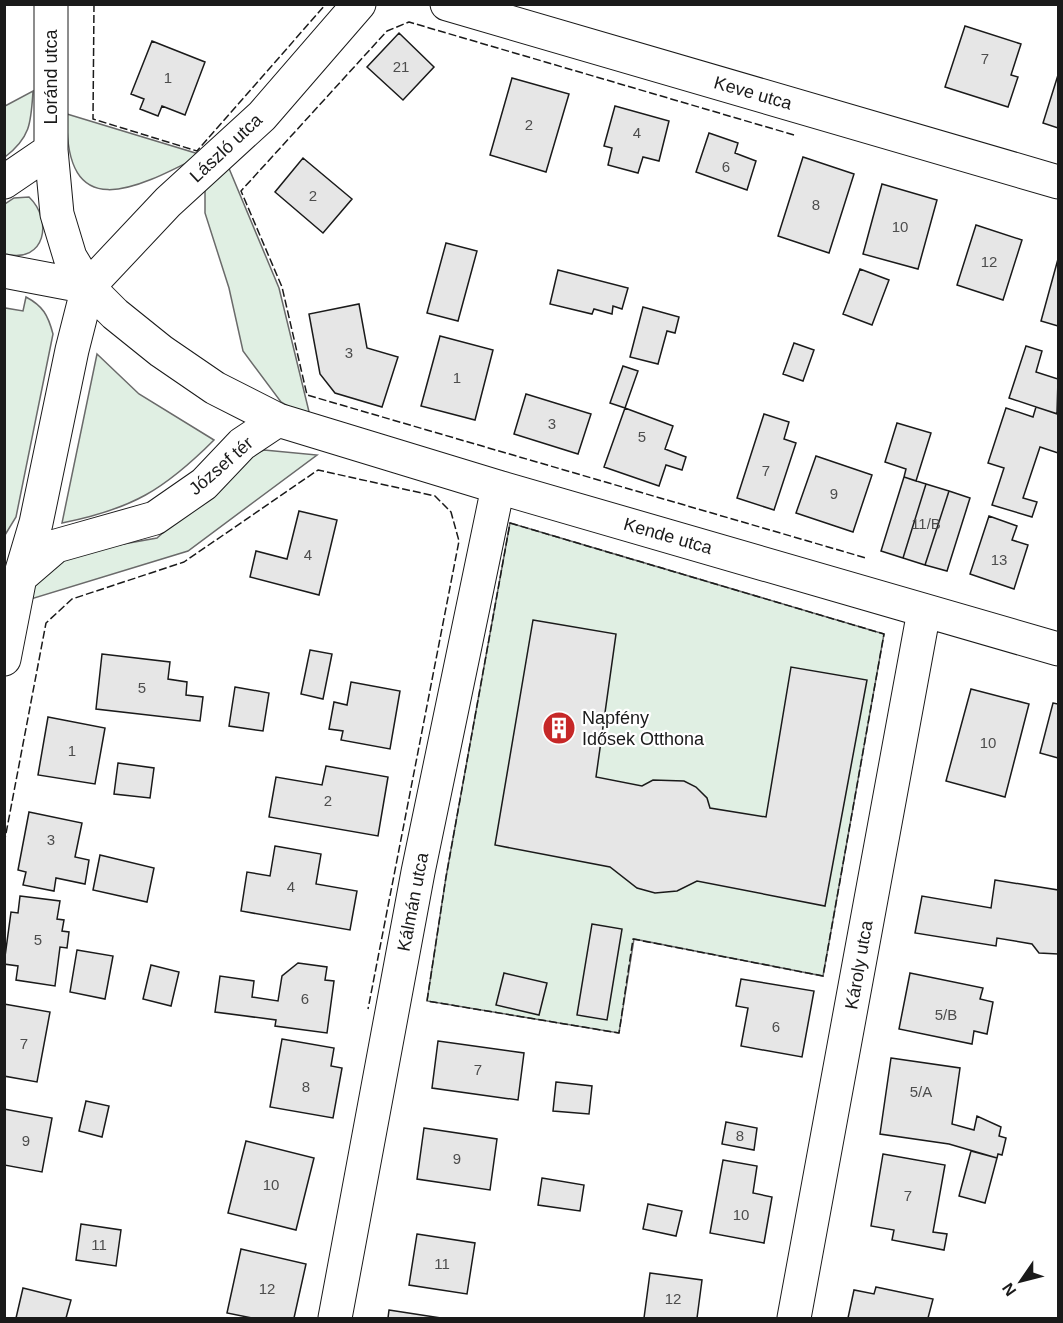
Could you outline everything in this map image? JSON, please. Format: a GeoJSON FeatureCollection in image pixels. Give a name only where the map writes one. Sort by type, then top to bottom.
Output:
{"type":"FeatureCollection","features":[{"type":"Feature","properties":{"kind":"street","name":"Loránd utca"},"geometry":{"type":"LineString","coordinates":[[51,4],[51,150]]}},
{"type":"Feature","properties":{"kind":"street","name":"László utca"},"geometry":{"type":"LineString","coordinates":[[88,287],[168,202],[262,117],[359,4]]}},
{"type":"Feature","properties":{"kind":"street","name":"Keve utca"},"geometry":{"type":"LineString","coordinates":[[447,4],[1059,182]]}},
{"type":"Feature","properties":{"kind":"street"},"geometry":{"type":"LineString","coordinates":[[4,182],[51,150]]}},
{"type":"Feature","properties":{"kind":"street","name":"József tér"},"geometry":{"type":"LineString","coordinates":[[12,571],[56,546],[155,518],[204,484],[242,444],[278,420],[215,388],[161,351],[115,314],[88,287],[70,257],[57,214],[51,150]]}},
{"type":"Feature","properties":{"kind":"street"},"geometry":{"type":"LineString","coordinates":[[4,271],[88,287],[72,350],[36,523],[12,571],[4,658]]}},
{"type":"Feature","properties":{"kind":"street","name":"Kende utca"},"geometry":{"type":"LineString","coordinates":[[278,420],[498,487],[1059,649]]}},
{"type":"Feature","properties":{"kind":"street","name":"Kálmán utca"},"geometry":{"type":"LineString","coordinates":[[335,1318],[432,874],[498,487]]}},
{"type":"Feature","properties":{"kind":"street","name":"Károly utca"},"geometry":{"type":"LineString","coordinates":[[794,1318],[924,611]]}},
{"type":"Feature","properties":{"kind":"green space"},"geometry":{"type":"Polygon","coordinates":[[[33,91],[30,120],[25,136],[5,157],[5,106],[33,91]]]}},
{"type":"Feature","properties":{"kind":"green space"},"geometry":{"type":"Polygon","coordinates":[[[67,114],[202,155],[153,179],[129,187],[109,190],[91,186],[78,173],[69,150],[67,114]]]}},
{"type":"Feature","properties":{"kind":"green space"},"geometry":{"type":"Polygon","coordinates":[[[228,166],[279,288],[311,420],[281,402],[243,351],[229,288],[205,213],[205,187],[228,166]]]}},
{"type":"Feature","properties":{"kind":"green space"},"geometry":{"type":"Polygon","coordinates":[[[29,197],[37,206],[41,217],[43,228],[41,238],[37,246],[29,253],[5,254],[5,204],[14,198],[29,197]]]}},
{"type":"Feature","properties":{"kind":"green space"},"geometry":{"type":"Polygon","coordinates":[[[26,297],[44,312],[53,334],[16,517],[5,535],[5,308],[23,311],[26,297]]]}},
{"type":"Feature","properties":{"kind":"green space"},"geometry":{"type":"Polygon","coordinates":[[[97,354],[139,394],[214,440],[179,472],[146,495],[108,511],[62,523],[97,354]]]}},
{"type":"Feature","properties":{"kind":"green space"},"geometry":{"type":"Polygon","coordinates":[[[264,450],[317,455],[188,551],[18,603],[25,578],[73,553],[157,538],[245,458],[264,450]]]}},
{"type":"Feature","properties":{"kind":"green space"},"geometry":{"type":"Polygon","coordinates":[[[510,523],[884,634],[823,976],[634,939],[619,1033],[427,1001],[446,877],[510,523]]]}},
{"type":"Feature","properties":{"kind":"building"},"geometry":{"type":"Polygon","coordinates":[[[965,26],[1021,44],[1011,75],[1018,77],[1008,107],[945,87],[965,26]]]}},
{"type":"Feature","properties":{"kind":"building"},"geometry":{"type":"Polygon","coordinates":[[[399,33],[434,67],[403,100],[367,67],[399,33]]]}},
{"type":"Feature","properties":{"kind":"building"},"geometry":{"type":"Polygon","coordinates":[[[152,41],[205,62],[185,115],[162,106],[158,116],[140,109],[144,99],[131,94],[152,41]]]}},
{"type":"Feature","properties":{"kind":"building"},"geometry":{"type":"Polygon","coordinates":[[[1058,75],[1058,128],[1043,123],[1058,75]]]}},
{"type":"Feature","properties":{"kind":"building"},"geometry":{"type":"Polygon","coordinates":[[[512,78],[569,94],[546,172],[490,155],[512,78]]]}},
{"type":"Feature","properties":{"kind":"building"},"geometry":{"type":"Polygon","coordinates":[[[615,106],[669,121],[659,161],[643,157],[638,173],[608,165],[612,148],[604,146],[615,106]]]}},
{"type":"Feature","properties":{"kind":"building"},"geometry":{"type":"Polygon","coordinates":[[[709,133],[738,143],[735,153],[756,161],[747,190],[696,172],[709,133]]]}},
{"type":"Feature","properties":{"kind":"building"},"geometry":{"type":"Polygon","coordinates":[[[803,157],[854,174],[829,253],[778,236],[803,157]]]}},
{"type":"Feature","properties":{"kind":"building"},"geometry":{"type":"Polygon","coordinates":[[[303,158],[352,199],[323,233],[275,192],[303,158]]]}},
{"type":"Feature","properties":{"kind":"building"},"geometry":{"type":"Polygon","coordinates":[[[882,184],[937,200],[918,269],[863,254],[882,184]]]}},
{"type":"Feature","properties":{"kind":"building"},"geometry":{"type":"Polygon","coordinates":[[[976,225],[1022,240],[1003,300],[957,285],[976,225]]]}},
{"type":"Feature","properties":{"kind":"building"},"geometry":{"type":"Polygon","coordinates":[[[446,243],[477,251],[458,321],[427,313],[446,243]]]}},
{"type":"Feature","properties":{"kind":"building"},"geometry":{"type":"Polygon","coordinates":[[[1058,259],[1058,326],[1041,321],[1058,259]]]}},
{"type":"Feature","properties":{"kind":"building"},"geometry":{"type":"Polygon","coordinates":[[[860,269],[889,280],[872,325],[843,314],[860,269]]]}},
{"type":"Feature","properties":{"kind":"building"},"geometry":{"type":"Polygon","coordinates":[[[558,270],[628,288],[622,309],[613,306],[612,314],[594,309],[592,314],[550,304],[558,270]]]}},
{"type":"Feature","properties":{"kind":"building"},"geometry":{"type":"Polygon","coordinates":[[[359,304],[367,348],[398,357],[382,407],[335,393],[320,374],[309,314],[359,304]]]}},
{"type":"Feature","properties":{"kind":"building"},"geometry":{"type":"Polygon","coordinates":[[[643,307],[679,317],[675,333],[667,331],[658,364],[630,357],[643,307]]]}},
{"type":"Feature","properties":{"kind":"building"},"geometry":{"type":"Polygon","coordinates":[[[440,336],[493,350],[475,420],[421,406],[440,336]]]}},
{"type":"Feature","properties":{"kind":"building"},"geometry":{"type":"Polygon","coordinates":[[[794,343],[814,350],[803,381],[783,374],[794,343]]]}},
{"type":"Feature","properties":{"kind":"building"},"geometry":{"type":"Polygon","coordinates":[[[1026,346],[1042,351],[1036,372],[1058,379],[1057,414],[1009,398],[1026,346]]]}},
{"type":"Feature","properties":{"kind":"building"},"geometry":{"type":"Polygon","coordinates":[[[623,366],[638,371],[625,408],[610,403],[623,366]]]}},
{"type":"Feature","properties":{"kind":"building"},"geometry":{"type":"Polygon","coordinates":[[[526,394],[591,414],[578,454],[514,434],[526,394]]]}},
{"type":"Feature","properties":{"kind":"building"},"geometry":{"type":"Polygon","coordinates":[[[1036,407],[1058,414],[1058,453],[1040,447],[1023,498],[1037,502],[1032,517],[992,505],[1004,468],[988,463],[1006,408],[1033,417],[1036,407]]]}},
{"type":"Feature","properties":{"kind":"building"},"geometry":{"type":"Polygon","coordinates":[[[625,408],[673,426],[665,449],[686,457],[682,470],[666,465],[659,486],[604,467],[625,408]]]}},
{"type":"Feature","properties":{"kind":"building"},"geometry":{"type":"Polygon","coordinates":[[[764,414],[789,422],[784,439],[796,443],[774,510],[737,498],[764,414]]]}},
{"type":"Feature","properties":{"kind":"building"},"geometry":{"type":"Polygon","coordinates":[[[897,423],[931,433],[916,481],[904,477],[906,469],[885,462],[897,423]]]}},
{"type":"Feature","properties":{"kind":"building"},"geometry":{"type":"Polygon","coordinates":[[[816,456],[872,475],[853,532],[796,513],[816,456]]]}},
{"type":"Feature","properties":{"kind":"building"},"geometry":{"type":"Polygon","coordinates":[[[904,477],[926,484],[903,558],[881,551],[904,477]]]}},
{"type":"Feature","properties":{"kind":"building"},"geometry":{"type":"Polygon","coordinates":[[[926,484],[949,491],[925,565],[903,558],[926,484]]]}},
{"type":"Feature","properties":{"kind":"building"},"geometry":{"type":"Polygon","coordinates":[[[949,491],[970,498],[947,571],[925,565],[949,491]]]}},
{"type":"Feature","properties":{"kind":"building"},"geometry":{"type":"Polygon","coordinates":[[[299,511],[337,520],[319,595],[250,577],[256,551],[287,559],[299,511]]]}},
{"type":"Feature","properties":{"kind":"building"},"geometry":{"type":"Polygon","coordinates":[[[989,516],[1017,526],[1012,540],[1028,545],[1014,589],[970,574],[989,516]]]}},
{"type":"Feature","properties":{"kind":"building","name":"Napfény Idősek Otthona"},"geometry":{"type":"Polygon","coordinates":[[[533,620],[616,634],[596,777],[642,786],[653,780],[684,781],[696,787],[707,798],[710,808],[766,817],[791,667],[867,680],[825,906],[697,881],[677,891],[655,893],[637,888],[610,867],[495,845],[533,620]]]}},
{"type":"Feature","properties":{"kind":"building"},"geometry":{"type":"Polygon","coordinates":[[[310,650],[332,654],[323,699],[301,694],[310,650]]]}},
{"type":"Feature","properties":{"kind":"building"},"geometry":{"type":"Polygon","coordinates":[[[102,654],[170,662],[168,679],[187,682],[186,695],[203,697],[200,721],[96,709],[102,654]]]}},
{"type":"Feature","properties":{"kind":"building"},"geometry":{"type":"Polygon","coordinates":[[[351,682],[400,691],[390,749],[341,740],[343,731],[329,729],[334,702],[347,705],[351,682]]]}},
{"type":"Feature","properties":{"kind":"building"},"geometry":{"type":"Polygon","coordinates":[[[235,687],[269,693],[263,731],[229,726],[235,687]]]}},
{"type":"Feature","properties":{"kind":"building"},"geometry":{"type":"Polygon","coordinates":[[[971,689],[1029,704],[1005,797],[946,781],[971,689]]]}},
{"type":"Feature","properties":{"kind":"building"},"geometry":{"type":"Polygon","coordinates":[[[1053,703],[1058,704],[1058,758],[1040,753],[1053,703]]]}},
{"type":"Feature","properties":{"kind":"building"},"geometry":{"type":"Polygon","coordinates":[[[48,717],[105,728],[95,784],[38,775],[48,717]]]}},
{"type":"Feature","properties":{"kind":"building"},"geometry":{"type":"Polygon","coordinates":[[[118,763],[154,768],[150,798],[114,794],[118,763]]]}},
{"type":"Feature","properties":{"kind":"building"},"geometry":{"type":"Polygon","coordinates":[[[326,766],[388,777],[378,836],[269,817],[276,777],[322,785],[326,766]]]}},
{"type":"Feature","properties":{"kind":"building"},"geometry":{"type":"Polygon","coordinates":[[[29,812],[82,823],[75,857],[89,860],[85,884],[56,878],[54,891],[23,885],[26,872],[18,870],[29,812]]]}},
{"type":"Feature","properties":{"kind":"building"},"geometry":{"type":"Polygon","coordinates":[[[275,846],[321,854],[316,884],[357,891],[350,930],[241,911],[247,872],[270,876],[275,846]]]}},
{"type":"Feature","properties":{"kind":"building"},"geometry":{"type":"Polygon","coordinates":[[[100,855],[154,868],[147,902],[93,890],[100,855]]]}},
{"type":"Feature","properties":{"kind":"building"},"geometry":{"type":"Polygon","coordinates":[[[995,880],[1058,890],[1058,954],[1039,953],[1032,944],[997,938],[996,946],[915,933],[922,896],[991,908],[995,880]]]}},
{"type":"Feature","properties":{"kind":"building"},"geometry":{"type":"Polygon","coordinates":[[[20,896],[60,901],[57,919],[64,920],[62,931],[69,932],[67,948],[60,947],[55,986],[16,980],[18,966],[4,964],[11,912],[18,913],[20,896]]]}},
{"type":"Feature","properties":{"kind":"building"},"geometry":{"type":"Polygon","coordinates":[[[592,924],[622,929],[607,1020],[577,1015],[592,924]]]}},
{"type":"Feature","properties":{"kind":"building"},"geometry":{"type":"Polygon","coordinates":[[[77,950],[113,956],[105,999],[70,992],[77,950]]]}},
{"type":"Feature","properties":{"kind":"building"},"geometry":{"type":"Polygon","coordinates":[[[298,963],[327,967],[325,980],[334,981],[327,1033],[275,1026],[276,1020],[215,1012],[220,976],[254,981],[252,997],[278,1001],[282,976],[298,963]]]}},
{"type":"Feature","properties":{"kind":"building"},"geometry":{"type":"Polygon","coordinates":[[[151,965],[179,972],[171,1006],[143,999],[151,965]]]}},
{"type":"Feature","properties":{"kind":"building"},"geometry":{"type":"Polygon","coordinates":[[[504,973],[547,983],[539,1015],[496,1005],[504,973]]]}},
{"type":"Feature","properties":{"kind":"building"},"geometry":{"type":"Polygon","coordinates":[[[910,973],[983,988],[980,999],[993,1002],[987,1034],[974,1031],[972,1044],[899,1029],[910,973]]]}},
{"type":"Feature","properties":{"kind":"building"},"geometry":{"type":"Polygon","coordinates":[[[741,979],[814,991],[802,1057],[741,1046],[748,1008],[736,1006],[741,979]]]}},
{"type":"Feature","properties":{"kind":"building"},"geometry":{"type":"Polygon","coordinates":[[[4,1004],[50,1012],[37,1082],[4,1076],[4,1004]]]}},
{"type":"Feature","properties":{"kind":"building"},"geometry":{"type":"Polygon","coordinates":[[[282,1039],[334,1048],[331,1066],[342,1068],[333,1118],[270,1107],[282,1039]]]}},
{"type":"Feature","properties":{"kind":"building"},"geometry":{"type":"Polygon","coordinates":[[[438,1041],[524,1053],[518,1100],[432,1088],[438,1041]]]}},
{"type":"Feature","properties":{"kind":"building"},"geometry":{"type":"Polygon","coordinates":[[[891,1058],[960,1068],[952,1124],[974,1130],[977,1116],[1001,1127],[999,1136],[1006,1138],[1002,1155],[998,1154],[997,1158],[949,1144],[880,1134],[891,1058]]]}},
{"type":"Feature","properties":{"kind":"building"},"geometry":{"type":"Polygon","coordinates":[[[556,1082],[592,1086],[589,1114],[553,1111],[556,1082]]]}},
{"type":"Feature","properties":{"kind":"building"},"geometry":{"type":"Polygon","coordinates":[[[86,1101],[109,1106],[102,1137],[79,1131],[86,1101]]]}},
{"type":"Feature","properties":{"kind":"building"},"geometry":{"type":"Polygon","coordinates":[[[4,1109],[52,1118],[42,1172],[4,1165],[4,1109]]]}},
{"type":"Feature","properties":{"kind":"building"},"geometry":{"type":"Polygon","coordinates":[[[726,1122],[757,1128],[754,1150],[722,1144],[726,1122]]]}},
{"type":"Feature","properties":{"kind":"building"},"geometry":{"type":"Polygon","coordinates":[[[424,1128],[497,1139],[490,1190],[417,1179],[424,1128]]]}},
{"type":"Feature","properties":{"kind":"building"},"geometry":{"type":"Polygon","coordinates":[[[246,1141],[314,1158],[296,1230],[228,1213],[246,1141]]]}},
{"type":"Feature","properties":{"kind":"building"},"geometry":{"type":"Polygon","coordinates":[[[971,1151],[997,1158],[985,1203],[959,1196],[971,1151]]]}},
{"type":"Feature","properties":{"kind":"building"},"geometry":{"type":"Polygon","coordinates":[[[883,1154],[945,1165],[933,1232],[947,1234],[944,1250],[892,1240],[894,1230],[871,1226],[883,1154]]]}},
{"type":"Feature","properties":{"kind":"building"},"geometry":{"type":"Polygon","coordinates":[[[723,1160],[757,1166],[753,1193],[772,1197],[764,1243],[710,1233],[723,1160]]]}},
{"type":"Feature","properties":{"kind":"building"},"geometry":{"type":"Polygon","coordinates":[[[542,1178],[584,1185],[580,1211],[538,1205],[542,1178]]]}},
{"type":"Feature","properties":{"kind":"building"},"geometry":{"type":"Polygon","coordinates":[[[648,1204],[682,1211],[676,1236],[643,1229],[648,1204]]]}},
{"type":"Feature","properties":{"kind":"building"},"geometry":{"type":"Polygon","coordinates":[[[81,1224],[121,1230],[116,1266],[76,1260],[81,1224]]]}},
{"type":"Feature","properties":{"kind":"building"},"geometry":{"type":"Polygon","coordinates":[[[417,1234],[475,1243],[467,1294],[409,1285],[417,1234]]]}},
{"type":"Feature","properties":{"kind":"building"},"geometry":{"type":"Polygon","coordinates":[[[241,1249],[306,1264],[294,1318],[252,1318],[227,1313],[241,1249]]]}},
{"type":"Feature","properties":{"kind":"building"},"geometry":{"type":"Polygon","coordinates":[[[650,1273],[702,1280],[697,1318],[644,1318],[650,1273]]]}},
{"type":"Feature","properties":{"kind":"building"},"geometry":{"type":"Polygon","coordinates":[[[876,1287],[933,1299],[928,1318],[848,1318],[854,1290],[874,1294],[876,1287]]]}},
{"type":"Feature","properties":{"kind":"building"},"geometry":{"type":"Polygon","coordinates":[[[23,1288],[71,1300],[66,1318],[16,1318],[23,1288]]]}},
{"type":"Feature","properties":{"kind":"building"},"geometry":{"type":"Polygon","coordinates":[[[389,1310],[441,1318],[388,1318],[389,1310]]]}},
{"type":"Feature","properties":{"kind":"fence"},"geometry":{"type":"LineString","coordinates":[[94,4],[93,119],[197,151],[326,4]]}},
{"type":"Feature","properties":{"kind":"fence"},"geometry":{"type":"LineString","coordinates":[[794,135],[409,22],[387,31],[241,191],[282,287],[307,395],[866,558]]}},
{"type":"Feature","properties":{"kind":"fence"},"geometry":{"type":"LineString","coordinates":[[4,844],[46,623],[72,599],[184,562],[318,470],[435,496],[451,512],[459,541],[368,1009]]}},
{"type":"Feature","properties":{"kind":"fence"},"geometry":{"type":"LineString","coordinates":[[510,523],[884,634],[823,976],[633,939],[619,1033],[427,1001],[446,877],[510,523]]}},
{"type":"Feature","properties":{"kind":"place","name":"Napfény Idősek Otthona"},"geometry":{"type":"Point","coordinates":[559,728]}}]}
